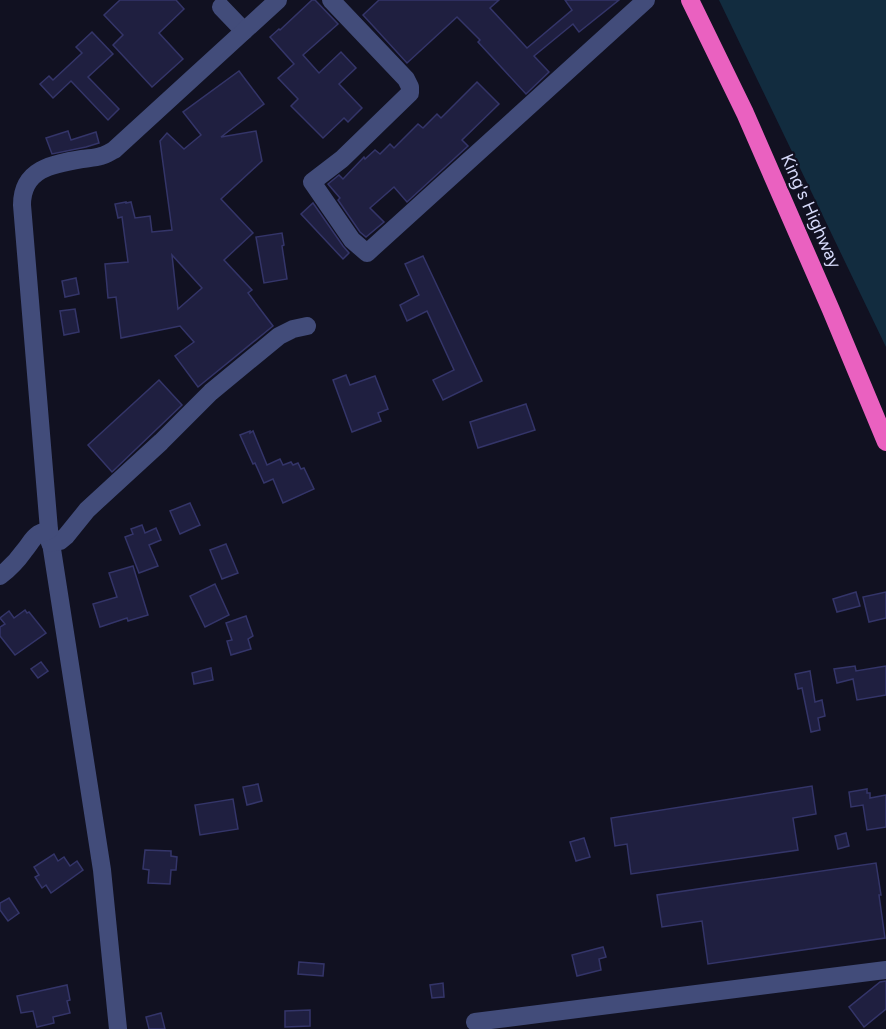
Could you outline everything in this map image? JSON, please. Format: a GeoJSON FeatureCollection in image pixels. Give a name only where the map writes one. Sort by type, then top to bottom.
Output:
{"type":"FeatureCollection","features":[{"type":"Feature","properties":{"kind":"highway","name":"King's Highway"},"geometry":{"type":"LineString","coordinates":[[690,0],[745,113],[886,442]]}},
{"type":"Feature","properties":{"kind":"street"},"geometry":{"type":"LineString","coordinates":[[118,1029],[102,870],[50,536],[22,195],[25,185],[32,176],[45,169],[62,163],[102,156],[114,150],[278,0]]}},
{"type":"Feature","properties":{"kind":"street"},"geometry":{"type":"LineString","coordinates":[[331,0],[406,79],[410,87],[410,93],[351,151],[312,182],[352,240],[367,254],[646,0]]}},
{"type":"Feature","properties":{"kind":"street"},"geometry":{"type":"LineString","coordinates":[[221,7],[244,31]]}},
{"type":"Feature","properties":{"kind":"street"},"geometry":{"type":"LineString","coordinates":[[0,576],[25,550],[32,538],[40,532],[60,541],[66,536],[87,510],[162,442],[211,392],[279,336],[293,329],[307,327]]}},
{"type":"Feature","properties":{"kind":"street"},"geometry":{"type":"LineString","coordinates":[[476,1022],[886,970]]}},
{"type":"Feature","properties":{"kind":"water"},"geometry":{"type":"Polygon","coordinates":[[[719,0],[886,0],[886,347],[719,0]]]}},
{"type":"Feature","properties":{"kind":"building"},"geometry":{"type":"Polygon","coordinates":[[[120,0],[176,0],[184,9],[159,33],[183,59],[152,87],[113,45],[123,35],[104,15],[120,0]]]}},
{"type":"Feature","properties":{"kind":"building"},"geometry":{"type":"Polygon","coordinates":[[[312,0],[315,0],[338,24],[303,55],[319,73],[341,52],[356,68],[339,84],[362,108],[348,122],[344,118],[323,138],[291,106],[298,99],[278,78],[294,64],[270,37],[312,0]]]}},
{"type":"Feature","properties":{"kind":"building"},"geometry":{"type":"Polygon","coordinates":[[[379,0],[499,0],[490,8],[527,48],[572,10],[565,0],[619,0],[579,32],[573,24],[534,56],[549,72],[526,94],[457,17],[407,63],[363,15],[379,0]]]}},
{"type":"Feature","properties":{"kind":"building"},"geometry":{"type":"Polygon","coordinates":[[[92,32],[113,54],[88,77],[119,109],[108,120],[71,81],[53,98],[40,84],[49,76],[53,80],[82,53],[76,47],[92,32]]]}},
{"type":"Feature","properties":{"kind":"building"},"geometry":{"type":"Polygon","coordinates":[[[239,71],[264,104],[221,137],[256,131],[262,161],[221,199],[253,233],[224,260],[252,290],[248,293],[273,326],[198,387],[175,356],[194,342],[180,326],[121,338],[116,297],[108,298],[105,264],[128,262],[122,217],[118,218],[115,204],[131,202],[135,218],[150,216],[152,232],[172,230],[160,141],[167,133],[184,149],[201,135],[183,112],[239,71]],[[172,255],[178,309],[202,288],[172,255]]]}},
{"type":"Feature","properties":{"kind":"building"},"geometry":{"type":"Polygon","coordinates":[[[477,82],[499,104],[462,140],[468,146],[407,202],[394,187],[370,208],[384,222],[366,237],[360,232],[338,200],[340,198],[328,184],[339,175],[343,179],[364,157],[365,159],[375,150],[380,154],[390,144],[394,148],[418,124],[423,128],[437,114],[441,118],[477,82]]]}},
{"type":"Feature","properties":{"kind":"building"},"geometry":{"type":"Polygon","coordinates":[[[68,131],[71,140],[96,132],[99,143],[52,154],[46,138],[68,131]]]}},
{"type":"Feature","properties":{"kind":"building"},"geometry":{"type":"Polygon","coordinates":[[[313,203],[349,253],[343,259],[301,214],[313,203]]]}},
{"type":"Feature","properties":{"kind":"building"},"geometry":{"type":"Polygon","coordinates":[[[282,233],[287,279],[264,283],[256,237],[282,233]]]}},
{"type":"Feature","properties":{"kind":"building"},"geometry":{"type":"Polygon","coordinates":[[[423,256],[482,381],[443,400],[433,380],[454,370],[427,311],[407,321],[400,305],[419,295],[405,264],[423,256]]]}},
{"type":"Feature","properties":{"kind":"building"},"geometry":{"type":"Polygon","coordinates":[[[76,278],[79,294],[65,297],[62,281],[76,278]]]}},
{"type":"Feature","properties":{"kind":"building"},"geometry":{"type":"Polygon","coordinates":[[[75,309],[79,332],[64,335],[60,311],[75,309]]]}},
{"type":"Feature","properties":{"kind":"building"},"geometry":{"type":"Polygon","coordinates":[[[346,375],[350,385],[375,376],[388,409],[378,413],[381,421],[352,432],[333,380],[346,375]]]}},
{"type":"Feature","properties":{"kind":"building"},"geometry":{"type":"Polygon","coordinates":[[[159,380],[182,405],[112,472],[88,445],[159,380]]]}},
{"type":"Feature","properties":{"kind":"building"},"geometry":{"type":"Polygon","coordinates":[[[526,404],[535,430],[478,448],[470,422],[526,404]]]}},
{"type":"Feature","properties":{"kind":"building"},"geometry":{"type":"Polygon","coordinates":[[[250,431],[250,433],[253,431],[267,465],[280,459],[283,465],[291,462],[293,465],[298,463],[301,469],[304,468],[314,489],[283,503],[273,479],[264,483],[255,463],[253,464],[240,435],[250,431]]]}},
{"type":"Feature","properties":{"kind":"building"},"geometry":{"type":"Polygon","coordinates":[[[190,503],[200,525],[180,534],[170,511],[190,503]]]}},
{"type":"Feature","properties":{"kind":"building"},"geometry":{"type":"Polygon","coordinates":[[[142,525],[145,533],[156,528],[161,540],[149,545],[158,566],[139,573],[125,537],[133,534],[131,529],[142,525]]]}},
{"type":"Feature","properties":{"kind":"building"},"geometry":{"type":"Polygon","coordinates":[[[226,544],[238,573],[222,579],[210,550],[226,544]]]}},
{"type":"Feature","properties":{"kind":"building"},"geometry":{"type":"Polygon","coordinates":[[[133,566],[148,615],[128,621],[127,618],[100,627],[93,604],[117,597],[109,573],[133,566]]]}},
{"type":"Feature","properties":{"kind":"building"},"geometry":{"type":"Polygon","coordinates":[[[215,584],[229,615],[205,627],[190,596],[215,584]]]}},
{"type":"Feature","properties":{"kind":"building"},"geometry":{"type":"Polygon","coordinates":[[[856,592],[860,606],[837,612],[833,599],[856,592]]]}},
{"type":"Feature","properties":{"kind":"building"},"geometry":{"type":"Polygon","coordinates":[[[886,592],[886,618],[869,622],[863,597],[886,592]]]}},
{"type":"Feature","properties":{"kind":"building"},"geometry":{"type":"Polygon","coordinates":[[[25,610],[46,633],[15,655],[0,636],[0,627],[5,624],[0,618],[9,611],[14,618],[25,610]]]}},
{"type":"Feature","properties":{"kind":"building"},"geometry":{"type":"Polygon","coordinates":[[[246,616],[253,636],[248,639],[251,649],[231,655],[227,641],[232,640],[226,623],[246,616]]]}},
{"type":"Feature","properties":{"kind":"building"},"geometry":{"type":"Polygon","coordinates":[[[41,662],[48,671],[38,678],[31,669],[41,662]]]}},
{"type":"Feature","properties":{"kind":"building"},"geometry":{"type":"Polygon","coordinates":[[[855,666],[856,671],[886,666],[886,695],[857,700],[853,679],[837,683],[834,669],[855,666]]]}},
{"type":"Feature","properties":{"kind":"building"},"geometry":{"type":"Polygon","coordinates":[[[211,668],[213,680],[194,684],[192,673],[211,668]]]}},
{"type":"Feature","properties":{"kind":"building"},"geometry":{"type":"Polygon","coordinates":[[[810,671],[815,702],[822,700],[825,716],[818,718],[820,730],[811,732],[802,688],[798,689],[795,674],[810,671]]]}},
{"type":"Feature","properties":{"kind":"building"},"geometry":{"type":"Polygon","coordinates":[[[258,784],[262,801],[247,805],[243,787],[258,784]]]}},
{"type":"Feature","properties":{"kind":"building"},"geometry":{"type":"Polygon","coordinates":[[[812,786],[816,814],[793,818],[798,850],[631,874],[627,844],[615,846],[611,818],[812,786]]]}},
{"type":"Feature","properties":{"kind":"building"},"geometry":{"type":"Polygon","coordinates":[[[867,789],[870,798],[886,795],[886,827],[867,830],[863,805],[851,807],[849,792],[867,789]]]}},
{"type":"Feature","properties":{"kind":"building"},"geometry":{"type":"Polygon","coordinates":[[[233,799],[238,829],[200,835],[195,805],[233,799]]]}},
{"type":"Feature","properties":{"kind":"building"},"geometry":{"type":"Polygon","coordinates":[[[846,833],[849,846],[838,849],[835,836],[846,833]]]}},
{"type":"Feature","properties":{"kind":"building"},"geometry":{"type":"Polygon","coordinates":[[[584,838],[590,857],[576,861],[570,842],[584,838]]]}},
{"type":"Feature","properties":{"kind":"building"},"geometry":{"type":"Polygon","coordinates":[[[145,850],[171,851],[171,856],[177,857],[176,870],[171,870],[170,884],[148,883],[149,870],[143,869],[145,850]]]}},
{"type":"Feature","properties":{"kind":"building"},"geometry":{"type":"Polygon","coordinates":[[[54,854],[58,861],[64,857],[70,866],[77,861],[83,870],[51,893],[46,885],[42,888],[35,877],[39,875],[34,867],[54,854]]]}},
{"type":"Feature","properties":{"kind":"building"},"geometry":{"type":"Polygon","coordinates":[[[876,863],[885,938],[708,964],[702,921],[662,927],[657,895],[876,863]]]}},
{"type":"Feature","properties":{"kind":"building"},"geometry":{"type":"Polygon","coordinates":[[[9,898],[19,913],[8,921],[0,910],[0,903],[9,898]]]}},
{"type":"Feature","properties":{"kind":"building"},"geometry":{"type":"Polygon","coordinates":[[[603,947],[606,957],[599,959],[601,970],[577,976],[572,955],[603,947]]]}},
{"type":"Feature","properties":{"kind":"building"},"geometry":{"type":"Polygon","coordinates":[[[299,962],[324,964],[323,976],[298,974],[299,962]]]}},
{"type":"Feature","properties":{"kind":"building"},"geometry":{"type":"Polygon","coordinates":[[[886,981],[886,1009],[864,1027],[849,1007],[880,982],[886,981]]]}},
{"type":"Feature","properties":{"kind":"building"},"geometry":{"type":"Polygon","coordinates":[[[443,983],[444,997],[432,998],[430,985],[443,983]]]}},
{"type":"Feature","properties":{"kind":"building"},"geometry":{"type":"Polygon","coordinates":[[[67,985],[70,1013],[53,1017],[54,1023],[37,1027],[33,1011],[21,1013],[17,996],[67,985]]]}},
{"type":"Feature","properties":{"kind":"building"},"geometry":{"type":"Polygon","coordinates":[[[310,1010],[310,1026],[285,1027],[285,1011],[310,1010]]]}},
{"type":"Feature","properties":{"kind":"building"},"geometry":{"type":"Polygon","coordinates":[[[161,1013],[165,1029],[149,1029],[146,1017],[161,1013]]]}}]}
